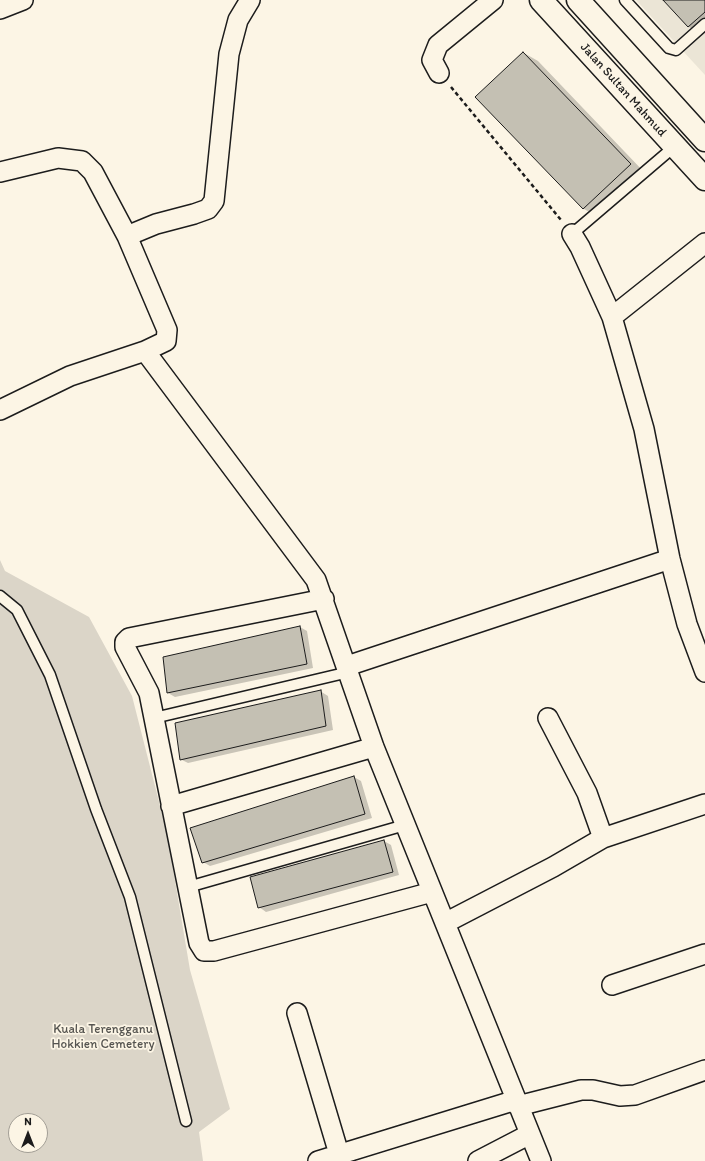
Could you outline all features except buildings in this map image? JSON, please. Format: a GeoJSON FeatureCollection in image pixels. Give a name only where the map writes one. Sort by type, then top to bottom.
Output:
{"type":"FeatureCollection","features":[{"type":"Feature","properties":{"kind":"main road","name":"Jalan Sultan Mahmud"},"geometry":{"type":"LineString","coordinates":[[541,0],[705,179]]}},
{"type":"Feature","properties":{"kind":"main road","name":"Jalan Sultan Mahmud"},"geometry":{"type":"LineString","coordinates":[[578,0],[705,140]]}},
{"type":"Feature","properties":{"kind":"street"},"geometry":{"type":"LineString","coordinates":[[0,8],[23,0]]}},
{"type":"Feature","properties":{"kind":"street"},"geometry":{"type":"LineString","coordinates":[[127,236],[156,224],[208,209],[214,200],[229,54],[238,20],[250,0]]}},
{"type":"Feature","properties":{"kind":"street"},"geometry":{"type":"LineString","coordinates":[[439,73],[432,60],[438,45],[493,0]]}},
{"type":"Feature","properties":{"kind":"street"},"geometry":{"type":"LineString","coordinates":[[0,172],[58,158],[82,161],[93,172],[127,236],[167,330],[166,341],[145,351],[70,376],[0,410]]}},
{"type":"Feature","properties":{"kind":"street"},"geometry":{"type":"LineString","coordinates":[[572,234],[580,246],[612,317],[644,429],[670,559],[686,624],[705,672]]}},
{"type":"Feature","properties":{"kind":"street"},"geometry":{"type":"LineString","coordinates":[[612,317],[705,243]]}},
{"type":"Feature","properties":{"kind":"street"},"geometry":{"type":"LineString","coordinates":[[145,351],[316,580],[324,599],[374,747],[541,1161]]}},
{"type":"Feature","properties":{"kind":"street"},"geometry":{"type":"LineString","coordinates":[[348,669],[670,559]]}},
{"type":"Feature","properties":{"kind":"street"},"geometry":{"type":"LineString","coordinates":[[324,599],[129,638],[124,642],[124,647],[149,692],[199,943],[204,951],[214,951],[432,892]]}},
{"type":"Feature","properties":{"kind":"street"},"geometry":{"type":"LineString","coordinates":[[548,718],[587,793],[603,838]]}},
{"type":"Feature","properties":{"kind":"street"},"geometry":{"type":"LineString","coordinates":[[171,806],[374,747]]}},
{"type":"Feature","properties":{"kind":"street"},"geometry":{"type":"LineString","coordinates":[[445,923],[553,867],[603,838],[705,804]]}},
{"type":"Feature","properties":{"kind":"street"},"geometry":{"type":"LineString","coordinates":[[612,985],[705,954]]}},
{"type":"Feature","properties":{"kind":"street"},"geometry":{"type":"LineString","coordinates":[[297,1013],[339,1154]]}},
{"type":"Feature","properties":{"kind":"street"},"geometry":{"type":"LineString","coordinates":[[318,1161],[517,1103],[581,1090],[593,1090],[620,1096],[635,1095],[705,1070]]}},
{"type":"Feature","properties":{"kind":"street"},"geometry":{"type":"LineString","coordinates":[[478,1161],[530,1134]]}},
{"type":"Feature","properties":{"kind":"lane"},"geometry":{"type":"LineString","coordinates":[[625,0],[669,48],[676,50],[705,24]]}},
{"type":"Feature","properties":{"kind":"lane"},"geometry":{"type":"LineString","coordinates":[[572,234],[674,146]]}},
{"type":"Feature","properties":{"kind":"lane"},"geometry":{"type":"LineString","coordinates":[[0,596],[17,610],[50,675],[96,809],[130,897],[186,1121]]}},
{"type":"Feature","properties":{"kind":"lane"},"geometry":{"type":"LineString","coordinates":[[154,718],[348,669]]}},
{"type":"Feature","properties":{"kind":"lane"},"geometry":{"type":"LineString","coordinates":[[188,888],[405,825]]}},
{"type":"Feature","properties":{"kind":"path"},"geometry":{"type":"LineString","coordinates":[[439,73],[572,234]]}},
{"type":"Feature","properties":{"kind":"shaded area"},"geometry":{"type":"Polygon","coordinates":[[[636,0],[705,0],[705,75],[636,0]]]}},
{"type":"Feature","properties":{"kind":"green space","name":"Kuala Terengganu Hokkien Cemetery"},"geometry":{"type":"Polygon","coordinates":[[[0,560],[5,571],[89,617],[132,696],[167,833],[190,970],[230,1109],[199,1132],[203,1161],[0,1161],[0,560]]]}}]}
